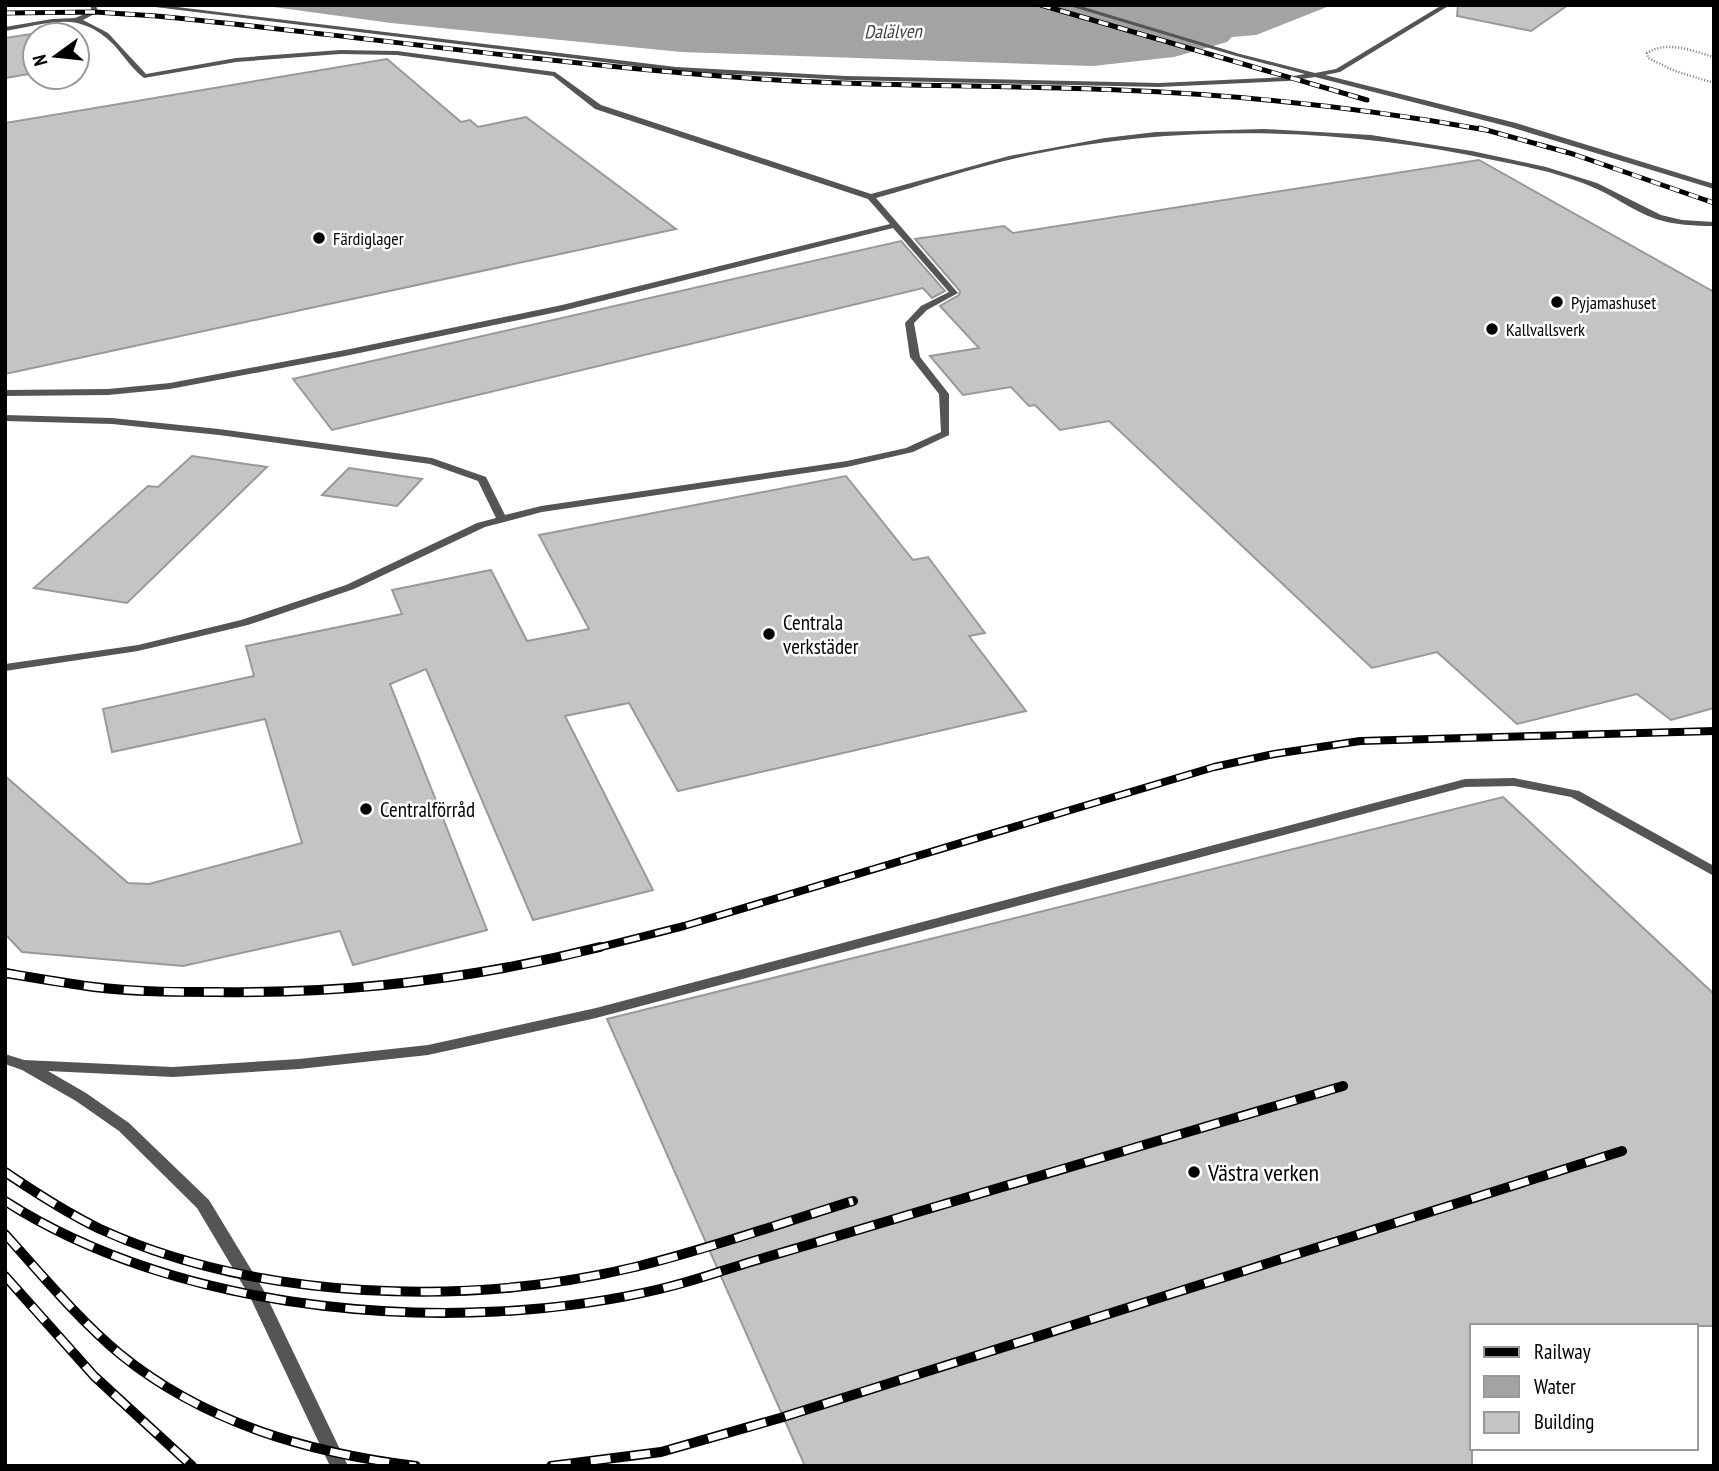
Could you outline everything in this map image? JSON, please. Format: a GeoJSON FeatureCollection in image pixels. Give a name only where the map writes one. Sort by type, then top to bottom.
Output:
{"type":"FeatureCollection","features":[{"type":"Feature","properties":{"kind":"lane"},"geometry":{"type":"LineString","coordinates":[[5,29],[76,20],[95,12],[93,5]]}},
{"type":"Feature","properties":{"kind":"lane"},"geometry":{"type":"LineString","coordinates":[[142,5],[676,69],[846,78],[1159,85],[1338,71],[1447,5]]}},
{"type":"Feature","properties":{"kind":"lane"},"geometry":{"type":"LineString","coordinates":[[1069,5],[1238,55],[1514,125],[1714,187]]}},
{"type":"Feature","properties":{"kind":"lane"},"geometry":{"type":"LineString","coordinates":[[5,668],[138,648],[244,624],[350,587],[481,524],[541,509],[847,464],[909,450],[946,433],[944,394],[915,356],[909,323],[924,308],[954,293],[870,197],[598,107],[555,74],[397,52],[340,52],[236,60],[144,76],[117,44],[92,26],[76,20]]}},
{"type":"Feature","properties":{"kind":"lane"},"geometry":{"type":"LineString","coordinates":[[870,197],[1052,148],[1122,137],[1189,133],[1293,133],[1371,138],[1487,156],[1584,180],[1612,191],[1653,215],[1678,221],[1714,224]]}},
{"type":"Feature","properties":{"kind":"lane"},"geometry":{"type":"LineString","coordinates":[[5,393],[108,392],[170,386],[345,353],[589,301],[894,225]]}},
{"type":"Feature","properties":{"kind":"lane"},"geometry":{"type":"LineString","coordinates":[[5,418],[121,420],[432,461],[482,479],[502,519]]}},
{"type":"Feature","properties":{"kind":"lane"},"geometry":{"type":"LineString","coordinates":[[24,1065],[173,1072],[299,1064],[428,1050],[596,1013],[1465,783],[1514,782],[1575,794],[1714,872]]}},
{"type":"Feature","properties":{"kind":"lane"},"geometry":{"type":"LineString","coordinates":[[5,1059],[24,1065],[81,1097],[124,1128],[203,1204],[257,1294],[339,1466]]}},
{"type":"Feature","properties":{"kind":"path"},"geometry":{"type":"LineString","coordinates":[[1714,57],[1676,48],[1652,49],[1647,53],[1648,58],[1660,65],[1714,83]]}},
{"type":"Feature","properties":{"kind":"water","name":"Dalälven"},"geometry":{"type":"Polygon","coordinates":[[[259,5],[1332,5],[1256,35],[1232,37],[1227,42],[1174,57],[1093,66],[681,52],[391,23],[259,5]]]}},
{"type":"Feature","properties":{"kind":"building"},"geometry":{"type":"Polygon","coordinates":[[[1458,5],[1568,5],[1531,31],[1457,16],[1458,5]]]}},
{"type":"Feature","properties":{"kind":"building"},"geometry":{"type":"Polygon","coordinates":[[[21,36],[21,75],[5,78],[5,38],[21,36]]]}},
{"type":"Feature","properties":{"kind":"building","name":"Färdiglager"},"geometry":{"type":"Polygon","coordinates":[[[387,59],[461,122],[470,120],[478,127],[526,117],[676,229],[5,374],[5,123],[387,59]]]}},
{"type":"Feature","properties":{"kind":"building"},"geometry":{"type":"Polygon","coordinates":[[[1479,160],[1714,292],[1714,708],[1671,720],[1637,694],[1517,724],[1437,652],[1372,668],[1109,421],[1060,430],[1035,405],[1029,406],[1011,387],[963,395],[930,356],[979,348],[940,306],[959,295],[960,291],[915,239],[1004,226],[1013,233],[1479,160]]]}},
{"type":"Feature","properties":{"kind":"building"},"geometry":{"type":"Polygon","coordinates":[[[901,241],[945,291],[932,298],[923,288],[332,430],[293,379],[901,241]]]}},
{"type":"Feature","properties":{"kind":"building"},"geometry":{"type":"Polygon","coordinates":[[[192,456],[267,467],[127,603],[34,588],[148,486],[158,487],[192,456]]]}},
{"type":"Feature","properties":{"kind":"building"},"geometry":{"type":"Polygon","coordinates":[[[349,468],[422,479],[397,506],[322,495],[349,468]]]}},
{"type":"Feature","properties":{"kind":"building"},"geometry":{"type":"Polygon","coordinates":[[[846,476],[913,560],[928,557],[985,633],[969,636],[1026,711],[678,791],[629,703],[565,716],[653,890],[533,920],[426,669],[390,684],[487,930],[353,965],[340,931],[183,966],[22,952],[5,934],[5,776],[128,883],[149,884],[302,843],[265,719],[112,752],[103,709],[254,676],[246,646],[402,614],[392,590],[491,570],[527,641],[589,629],[539,535],[846,476]]]}},
{"type":"Feature","properties":{"kind":"building","name":"Västra verken"},"geometry":{"type":"Polygon","coordinates":[[[1503,797],[1714,994],[1714,1326],[1470,1324],[1472,1466],[805,1466],[607,1019],[1503,797]]]}},
{"type":"Feature","properties":{"kind":"railway"},"geometry":{"type":"LineString","coordinates":[[1041,5],[1367,100]]}},
{"type":"Feature","properties":{"kind":"railway"},"geometry":{"type":"LineString","coordinates":[[5,13],[95,12],[156,16],[621,67],[777,80],[1076,88],[1212,95],[1349,109],[1486,130]]}},
{"type":"Feature","properties":{"kind":"railway"},"geometry":{"type":"LineString","coordinates":[[1479,128],[1573,154],[1714,203]]}},
{"type":"Feature","properties":{"kind":"railway"},"geometry":{"type":"LineString","coordinates":[[593,949],[684,926],[1214,767],[1274,754],[1360,741],[1714,731]]}},
{"type":"Feature","properties":{"kind":"railway"},"geometry":{"type":"LineString","coordinates":[[5,973],[94,987],[140,991],[313,990],[457,976],[600,947]]}},
{"type":"Feature","properties":{"kind":"railway"},"geometry":{"type":"LineString","coordinates":[[5,1201],[76,1239],[154,1270],[237,1292],[323,1306],[411,1312],[497,1312],[581,1304],[660,1289],[1343,1086]]}},
{"type":"Feature","properties":{"kind":"railway"},"geometry":{"type":"LineString","coordinates":[[551,1466],[661,1452],[780,1418],[1622,1151]]}},
{"type":"Feature","properties":{"kind":"railway"},"geometry":{"type":"LineString","coordinates":[[5,1172],[88,1223],[162,1253],[227,1271],[295,1283],[364,1290],[434,1292],[571,1280],[663,1260],[853,1201]]}},
{"type":"Feature","properties":{"kind":"railway"},"geometry":{"type":"LineString","coordinates":[[5,1234],[60,1296],[104,1340],[153,1378],[187,1399],[260,1431],[298,1443],[337,1453],[416,1466]]}},
{"type":"Feature","properties":{"kind":"railway"},"geometry":{"type":"LineString","coordinates":[[5,1276],[94,1376],[192,1466]]}},
{"type":"Feature","properties":{"kind":"place","name":"Färdiglager"},"geometry":{"type":"Point","coordinates":[319,238]}},
{"type":"Feature","properties":{"kind":"place","name":"Pyjamashuset"},"geometry":{"type":"Point","coordinates":[1557,302]}},
{"type":"Feature","properties":{"kind":"place","name":"Kallvallsverk"},"geometry":{"type":"Point","coordinates":[1492,329]}},
{"type":"Feature","properties":{"kind":"place","name":"Centrala verkstäder"},"geometry":{"type":"Point","coordinates":[769,634]}},
{"type":"Feature","properties":{"kind":"place","name":"Centralförråd"},"geometry":{"type":"Point","coordinates":[366,809]}},
{"type":"Feature","properties":{"kind":"place","name":"Västra verken"},"geometry":{"type":"Point","coordinates":[1194,1172]}}]}
